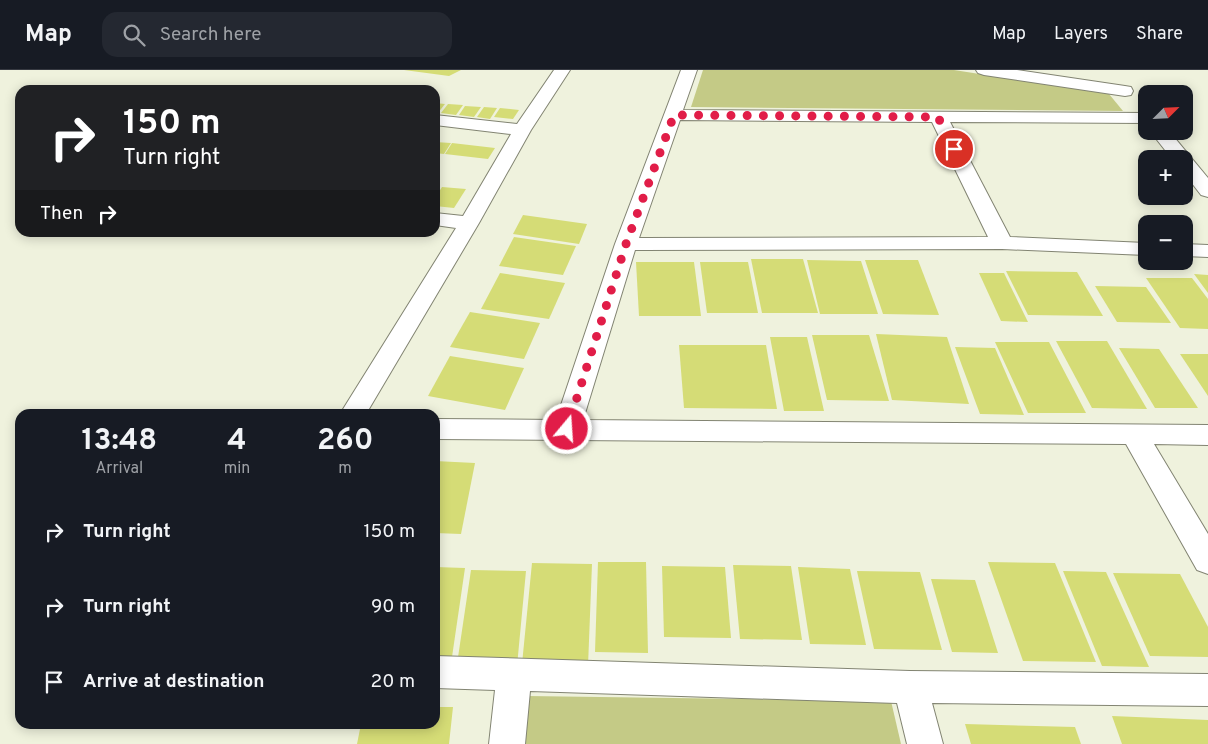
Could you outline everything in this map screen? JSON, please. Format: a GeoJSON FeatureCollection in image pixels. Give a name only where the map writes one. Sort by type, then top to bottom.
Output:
{"type":"FeatureCollection","features":[{"type":"Feature","properties":{"kind":"street"},"geometry":{"type":"LineString","coordinates":[[356,409],[469,223],[522,130],[562,70]]}},
{"type":"Feature","properties":{"kind":"street"},"geometry":{"type":"LineString","coordinates":[[567,429],[626,244],[689,70]]}},
{"type":"Feature","properties":{"kind":"street"},"geometry":{"type":"LineString","coordinates":[[984,70],[1125,91]]}},
{"type":"Feature","properties":{"kind":"street"},"geometry":{"type":"LineString","coordinates":[[1107,70],[1138,107]]}},
{"type":"Feature","properties":{"kind":"street"},"geometry":{"type":"LineString","coordinates":[[674,115],[1138,117]]}},
{"type":"Feature","properties":{"kind":"street"},"geometry":{"type":"LineString","coordinates":[[938,117],[1002,243]]}},
{"type":"Feature","properties":{"kind":"street"},"geometry":{"type":"LineString","coordinates":[[440,121],[522,130]]}},
{"type":"Feature","properties":{"kind":"street"},"geometry":{"type":"LineString","coordinates":[[1166,140],[1175,150]]}},
{"type":"Feature","properties":{"kind":"street"},"geometry":{"type":"LineString","coordinates":[[1193,172],[1208,191]]}},
{"type":"Feature","properties":{"kind":"street"},"geometry":{"type":"LineString","coordinates":[[440,220],[469,223]]}},
{"type":"Feature","properties":{"kind":"street"},"geometry":{"type":"LineString","coordinates":[[626,244],[1002,243],[1138,248]]}},
{"type":"Feature","properties":{"kind":"street"},"geometry":{"type":"LineString","coordinates":[[1193,250],[1208,251]]}},
{"type":"Feature","properties":{"kind":"street"},"geometry":{"type":"LineString","coordinates":[[440,429],[1208,435]]}},
{"type":"Feature","properties":{"kind":"street"},"geometry":{"type":"LineString","coordinates":[[1134,434],[1208,561]]}},
{"type":"Feature","properties":{"kind":"street"},"geometry":{"type":"LineString","coordinates":[[440,672],[910,687],[1208,690]]}},
{"type":"Feature","properties":{"kind":"street"},"geometry":{"type":"LineString","coordinates":[[507,744],[514,674]]}},
{"type":"Feature","properties":{"kind":"street"},"geometry":{"type":"LineString","coordinates":[[910,687],[925,744]]}},
{"type":"Feature","properties":{"kind":"green space"},"geometry":{"type":"Polygon","coordinates":[[[703,70],[954,70],[1109,94],[1123,111],[691,107],[703,70]]]}},
{"type":"Feature","properties":{"kind":"green space"},"geometry":{"type":"Polygon","coordinates":[[[527,696],[891,701],[901,744],[523,744],[527,696]]]}},
{"type":"Feature","properties":{"kind":"building"},"geometry":{"type":"Polygon","coordinates":[[[404,70],[461,70],[449,76],[404,70]]]}},
{"type":"Feature","properties":{"kind":"building"},"geometry":{"type":"Polygon","coordinates":[[[440,104],[445,104],[440,110],[440,104]]]}},
{"type":"Feature","properties":{"kind":"building"},"geometry":{"type":"Polygon","coordinates":[[[448,104],[463,105],[456,115],[441,113],[448,104]]]}},
{"type":"Feature","properties":{"kind":"building"},"geometry":{"type":"Polygon","coordinates":[[[465,106],[481,107],[474,117],[459,115],[465,106]]]}},
{"type":"Feature","properties":{"kind":"building"},"geometry":{"type":"Polygon","coordinates":[[[484,107],[497,108],[490,119],[477,117],[484,107]]]}},
{"type":"Feature","properties":{"kind":"building"},"geometry":{"type":"Polygon","coordinates":[[[500,108],[519,110],[513,119],[494,117],[500,108]]]}},
{"type":"Feature","properties":{"kind":"building"},"geometry":{"type":"Polygon","coordinates":[[[440,142],[451,143],[444,154],[440,154],[440,142]]]}},
{"type":"Feature","properties":{"kind":"building"},"geometry":{"type":"Polygon","coordinates":[[[452,143],[495,148],[488,159],[445,154],[452,143]]]}},
{"type":"Feature","properties":{"kind":"building"},"geometry":{"type":"Polygon","coordinates":[[[442,187],[466,189],[454,208],[440,207],[440,190],[442,187]]]}},
{"type":"Feature","properties":{"kind":"building"},"geometry":{"type":"Polygon","coordinates":[[[523,215],[587,224],[579,244],[513,234],[523,215]]]}},
{"type":"Feature","properties":{"kind":"building"},"geometry":{"type":"Polygon","coordinates":[[[514,237],[576,246],[563,275],[499,266],[514,237]]]}},
{"type":"Feature","properties":{"kind":"building"},"geometry":{"type":"Polygon","coordinates":[[[751,259],[803,259],[818,313],[762,313],[751,259]]]}},
{"type":"Feature","properties":{"kind":"building"},"geometry":{"type":"Polygon","coordinates":[[[807,260],[861,261],[878,314],[820,314],[807,260]]]}},
{"type":"Feature","properties":{"kind":"building"},"geometry":{"type":"Polygon","coordinates":[[[865,260],[918,260],[939,315],[883,314],[865,260]]]}},
{"type":"Feature","properties":{"kind":"building"},"geometry":{"type":"Polygon","coordinates":[[[636,262],[694,262],[701,316],[639,316],[636,262]]]}},
{"type":"Feature","properties":{"kind":"building"},"geometry":{"type":"Polygon","coordinates":[[[700,262],[748,262],[758,313],[707,313],[700,262]]]}},
{"type":"Feature","properties":{"kind":"building"},"geometry":{"type":"Polygon","coordinates":[[[1006,271],[1077,272],[1103,316],[1028,315],[1006,271]]]}},
{"type":"Feature","properties":{"kind":"building"},"geometry":{"type":"Polygon","coordinates":[[[500,273],[565,283],[549,319],[481,309],[500,273]]]}},
{"type":"Feature","properties":{"kind":"building"},"geometry":{"type":"Polygon","coordinates":[[[979,273],[1004,273],[1028,322],[1001,321],[979,273]]]}},
{"type":"Feature","properties":{"kind":"building"},"geometry":{"type":"Polygon","coordinates":[[[1194,274],[1208,275],[1208,293],[1194,274]]]}},
{"type":"Feature","properties":{"kind":"building"},"geometry":{"type":"Polygon","coordinates":[[[1146,278],[1192,278],[1208,299],[1208,329],[1180,328],[1146,278]]]}},
{"type":"Feature","properties":{"kind":"building"},"geometry":{"type":"Polygon","coordinates":[[[1095,286],[1146,287],[1171,323],[1117,322],[1095,286]]]}},
{"type":"Feature","properties":{"kind":"building"},"geometry":{"type":"Polygon","coordinates":[[[470,312],[540,323],[524,359],[450,347],[470,312]]]}},
{"type":"Feature","properties":{"kind":"building"},"geometry":{"type":"Polygon","coordinates":[[[876,334],[947,337],[969,404],[892,400],[876,334]]]}},
{"type":"Feature","properties":{"kind":"building"},"geometry":{"type":"Polygon","coordinates":[[[812,335],[869,335],[889,401],[827,400],[812,335]]]}},
{"type":"Feature","properties":{"kind":"building"},"geometry":{"type":"Polygon","coordinates":[[[770,337],[807,337],[824,411],[784,411],[770,337]]]}},
{"type":"Feature","properties":{"kind":"building"},"geometry":{"type":"Polygon","coordinates":[[[1056,341],[1107,341],[1147,409],[1092,408],[1056,341]]]}},
{"type":"Feature","properties":{"kind":"building"},"geometry":{"type":"Polygon","coordinates":[[[995,342],[1049,342],[1086,413],[1028,413],[995,342]]]}},
{"type":"Feature","properties":{"kind":"building"},"geometry":{"type":"Polygon","coordinates":[[[679,345],[766,345],[777,409],[684,408],[679,345]]]}},
{"type":"Feature","properties":{"kind":"building"},"geometry":{"type":"Polygon","coordinates":[[[955,347],[995,348],[1024,415],[980,414],[955,347]]]}},
{"type":"Feature","properties":{"kind":"building"},"geometry":{"type":"Polygon","coordinates":[[[1119,348],[1159,349],[1198,408],[1155,408],[1119,348]]]}},
{"type":"Feature","properties":{"kind":"building"},"geometry":{"type":"Polygon","coordinates":[[[1180,354],[1208,354],[1208,396],[1180,354]]]}},
{"type":"Feature","properties":{"kind":"building"},"geometry":{"type":"Polygon","coordinates":[[[450,356],[524,368],[505,410],[428,396],[450,356]]]}},
{"type":"Feature","properties":{"kind":"building"},"geometry":{"type":"Polygon","coordinates":[[[440,461],[475,463],[461,534],[440,533],[440,461]]]}},
{"type":"Feature","properties":{"kind":"building"},"geometry":{"type":"Polygon","coordinates":[[[598,562],[646,562],[648,653],[595,652],[598,562]]]}},
{"type":"Feature","properties":{"kind":"building"},"geometry":{"type":"Polygon","coordinates":[[[988,562],[1055,563],[1096,662],[1023,661],[988,562]]]}},
{"type":"Feature","properties":{"kind":"building"},"geometry":{"type":"Polygon","coordinates":[[[532,563],[592,564],[588,666],[522,664],[532,563]]]}},
{"type":"Feature","properties":{"kind":"building"},"geometry":{"type":"Polygon","coordinates":[[[733,565],[791,566],[802,640],[740,639],[733,565]]]}},
{"type":"Feature","properties":{"kind":"building"},"geometry":{"type":"Polygon","coordinates":[[[662,566],[725,567],[731,638],[664,637],[662,566]]]}},
{"type":"Feature","properties":{"kind":"building"},"geometry":{"type":"Polygon","coordinates":[[[440,567],[465,568],[452,657],[440,657],[440,567]]]}},
{"type":"Feature","properties":{"kind":"building"},"geometry":{"type":"Polygon","coordinates":[[[798,567],[850,569],[866,645],[810,644],[798,567]]]}},
{"type":"Feature","properties":{"kind":"building"},"geometry":{"type":"Polygon","coordinates":[[[471,570],[526,571],[517,666],[457,664],[471,570]]]}},
{"type":"Feature","properties":{"kind":"building"},"geometry":{"type":"Polygon","coordinates":[[[857,571],[920,572],[942,650],[874,649],[857,571]]]}},
{"type":"Feature","properties":{"kind":"building"},"geometry":{"type":"Polygon","coordinates":[[[1063,571],[1106,572],[1149,667],[1102,666],[1063,571]]]}},
{"type":"Feature","properties":{"kind":"building"},"geometry":{"type":"Polygon","coordinates":[[[1113,573],[1180,574],[1208,627],[1208,657],[1150,656],[1113,573]]]}},
{"type":"Feature","properties":{"kind":"building"},"geometry":{"type":"Polygon","coordinates":[[[931,579],[975,580],[998,653],[952,652],[931,579]]]}},
{"type":"Feature","properties":{"kind":"building"},"geometry":{"type":"Polygon","coordinates":[[[440,707],[453,707],[449,744],[357,744],[360,729],[440,729],[440,707]]]}},
{"type":"Feature","properties":{"kind":"building"},"geometry":{"type":"Polygon","coordinates":[[[1112,716],[1208,720],[1208,744],[1122,744],[1112,716]]]}},
{"type":"Feature","properties":{"kind":"building"},"geometry":{"type":"Polygon","coordinates":[[[965,724],[1075,727],[1081,744],[971,744],[965,724]]]}},
{"type":"Feature","properties":{"kind":"route"},"geometry":{"type":"LineString","coordinates":[[567,429],[626,244],[674,115],[938,117],[954,149]]}}]}
